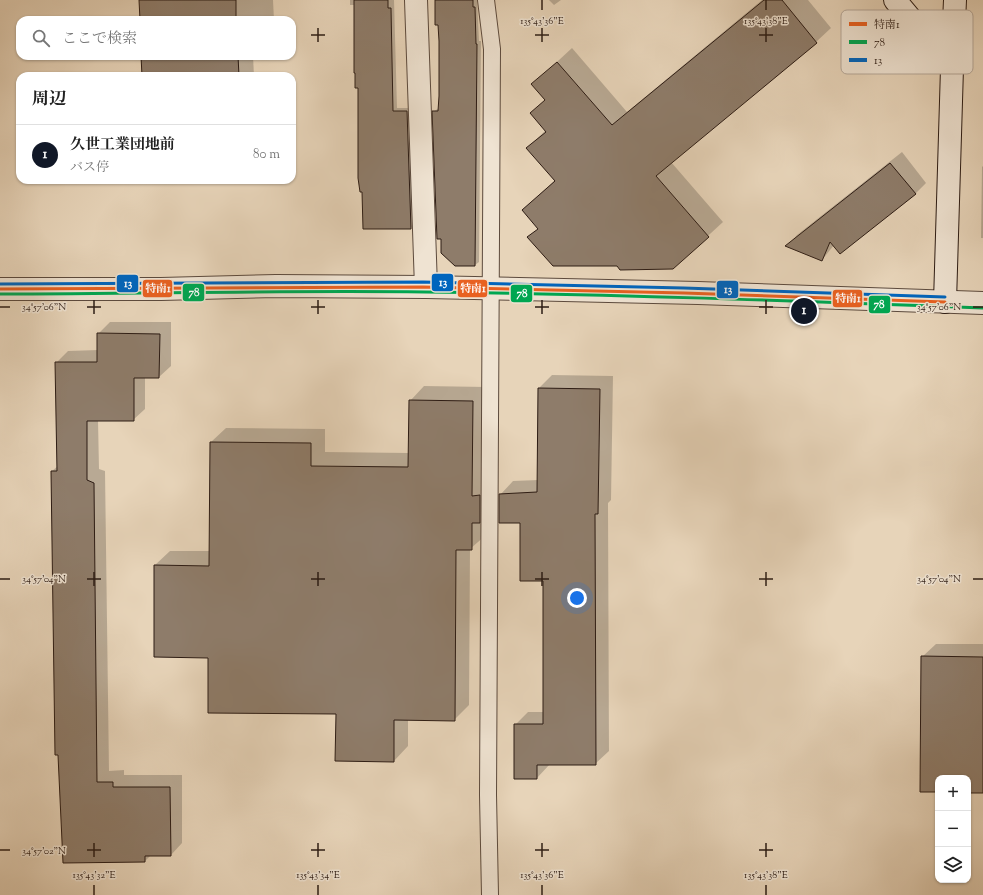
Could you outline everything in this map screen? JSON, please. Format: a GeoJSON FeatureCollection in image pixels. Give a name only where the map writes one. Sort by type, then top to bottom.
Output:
{"type":"FeatureCollection","features":[{"type":"Feature","properties":{"kind":"street"},"geometry":{"type":"LineString","coordinates":[[416,0],[426,287]]}},
{"type":"Feature","properties":{"kind":"street"},"geometry":{"type":"LineString","coordinates":[[895,0],[903,10]]}},
{"type":"Feature","properties":{"kind":"street"},"geometry":{"type":"LineString","coordinates":[[955,10],[956,0]]}},
{"type":"Feature","properties":{"kind":"street"},"geometry":{"type":"LineString","coordinates":[[945,302],[952,74]]}},
{"type":"Feature","properties":{"kind":"street"},"geometry":{"type":"LineString","coordinates":[[0,289],[161,289],[276,286],[426,287],[698,293],[983,303]]}},
{"type":"Feature","properties":{"kind":"lane"},"geometry":{"type":"LineString","coordinates":[[486,0],[492,50],[489,289],[488,795],[490,895]]}},
{"type":"Feature","properties":{"kind":"building"},"geometry":{"type":"Polygon","coordinates":[[[139,0],[236,0],[236,16],[140,16],[139,0]]]}},
{"type":"Feature","properties":{"kind":"building"},"geometry":{"type":"Polygon","coordinates":[[[354,0],[388,0],[388,8],[391,8],[393,111],[407,111],[411,229],[363,229],[362,192],[360,192],[358,178],[358,88],[355,88],[354,73],[354,0]]]}},
{"type":"Feature","properties":{"kind":"building"},"geometry":{"type":"Polygon","coordinates":[[[435,0],[473,0],[473,7],[475,7],[477,44],[475,266],[455,266],[441,253],[441,239],[437,239],[432,111],[438,111],[439,96],[439,41],[438,25],[435,25],[435,0]]]}},
{"type":"Feature","properties":{"kind":"building"},"geometry":{"type":"Polygon","coordinates":[[[764,0],[782,0],[817,43],[656,176],[709,237],[673,269],[620,270],[617,266],[553,266],[527,237],[538,229],[522,210],[555,181],[526,148],[546,132],[530,113],[545,100],[531,84],[557,62],[612,125],[764,0]]]}},
{"type":"Feature","properties":{"kind":"building"},"geometry":{"type":"Polygon","coordinates":[[[141,60],[238,60],[239,72],[142,72],[141,60]]]}},
{"type":"Feature","properties":{"kind":"building"},"geometry":{"type":"Polygon","coordinates":[[[890,163],[916,194],[840,254],[830,242],[822,261],[785,246],[890,163]]]}},
{"type":"Feature","properties":{"kind":"building"},"geometry":{"type":"Polygon","coordinates":[[[97,333],[160,334],[159,378],[134,378],[134,421],[87,421],[87,480],[94,483],[97,782],[113,782],[113,787],[170,787],[171,856],[145,856],[145,862],[63,863],[58,755],[55,755],[51,471],[57,471],[55,362],[97,362],[97,333]]]}},
{"type":"Feature","properties":{"kind":"building"},"geometry":{"type":"Polygon","coordinates":[[[538,388],[600,389],[598,514],[595,514],[596,765],[537,765],[537,779],[514,779],[514,724],[543,724],[543,581],[520,581],[520,523],[499,523],[499,494],[537,492],[538,388]]]}},
{"type":"Feature","properties":{"kind":"building"},"geometry":{"type":"Polygon","coordinates":[[[409,400],[473,401],[472,496],[480,495],[480,523],[472,523],[472,550],[456,550],[455,721],[394,720],[394,762],[335,761],[336,714],[208,713],[208,658],[154,657],[154,565],[209,566],[210,442],[311,443],[311,466],[408,467],[409,400]]]}},
{"type":"Feature","properties":{"kind":"building"},"geometry":{"type":"Polygon","coordinates":[[[921,656],[983,657],[983,793],[971,793],[971,775],[935,775],[935,792],[920,792],[921,656]]]}},
{"type":"Feature","properties":{"kind":"transit line","name":"13"},"geometry":{"type":"LineString","coordinates":[[0,284],[423,282],[684,288],[945,297]]}},
{"type":"Feature","properties":{"kind":"transit line","name":"特南1"},"geometry":{"type":"LineString","coordinates":[[0,289],[423,287],[684,293],[945,302]]}},
{"type":"Feature","properties":{"kind":"transit line","name":"78"},"geometry":{"type":"LineString","coordinates":[[0,294],[319,291],[495,293],[704,298],[983,308]]}},
{"type":"Feature","properties":{"kind":"place","name":"久世工業団地前"},"geometry":{"type":"Point","coordinates":[804,311]}}]}
